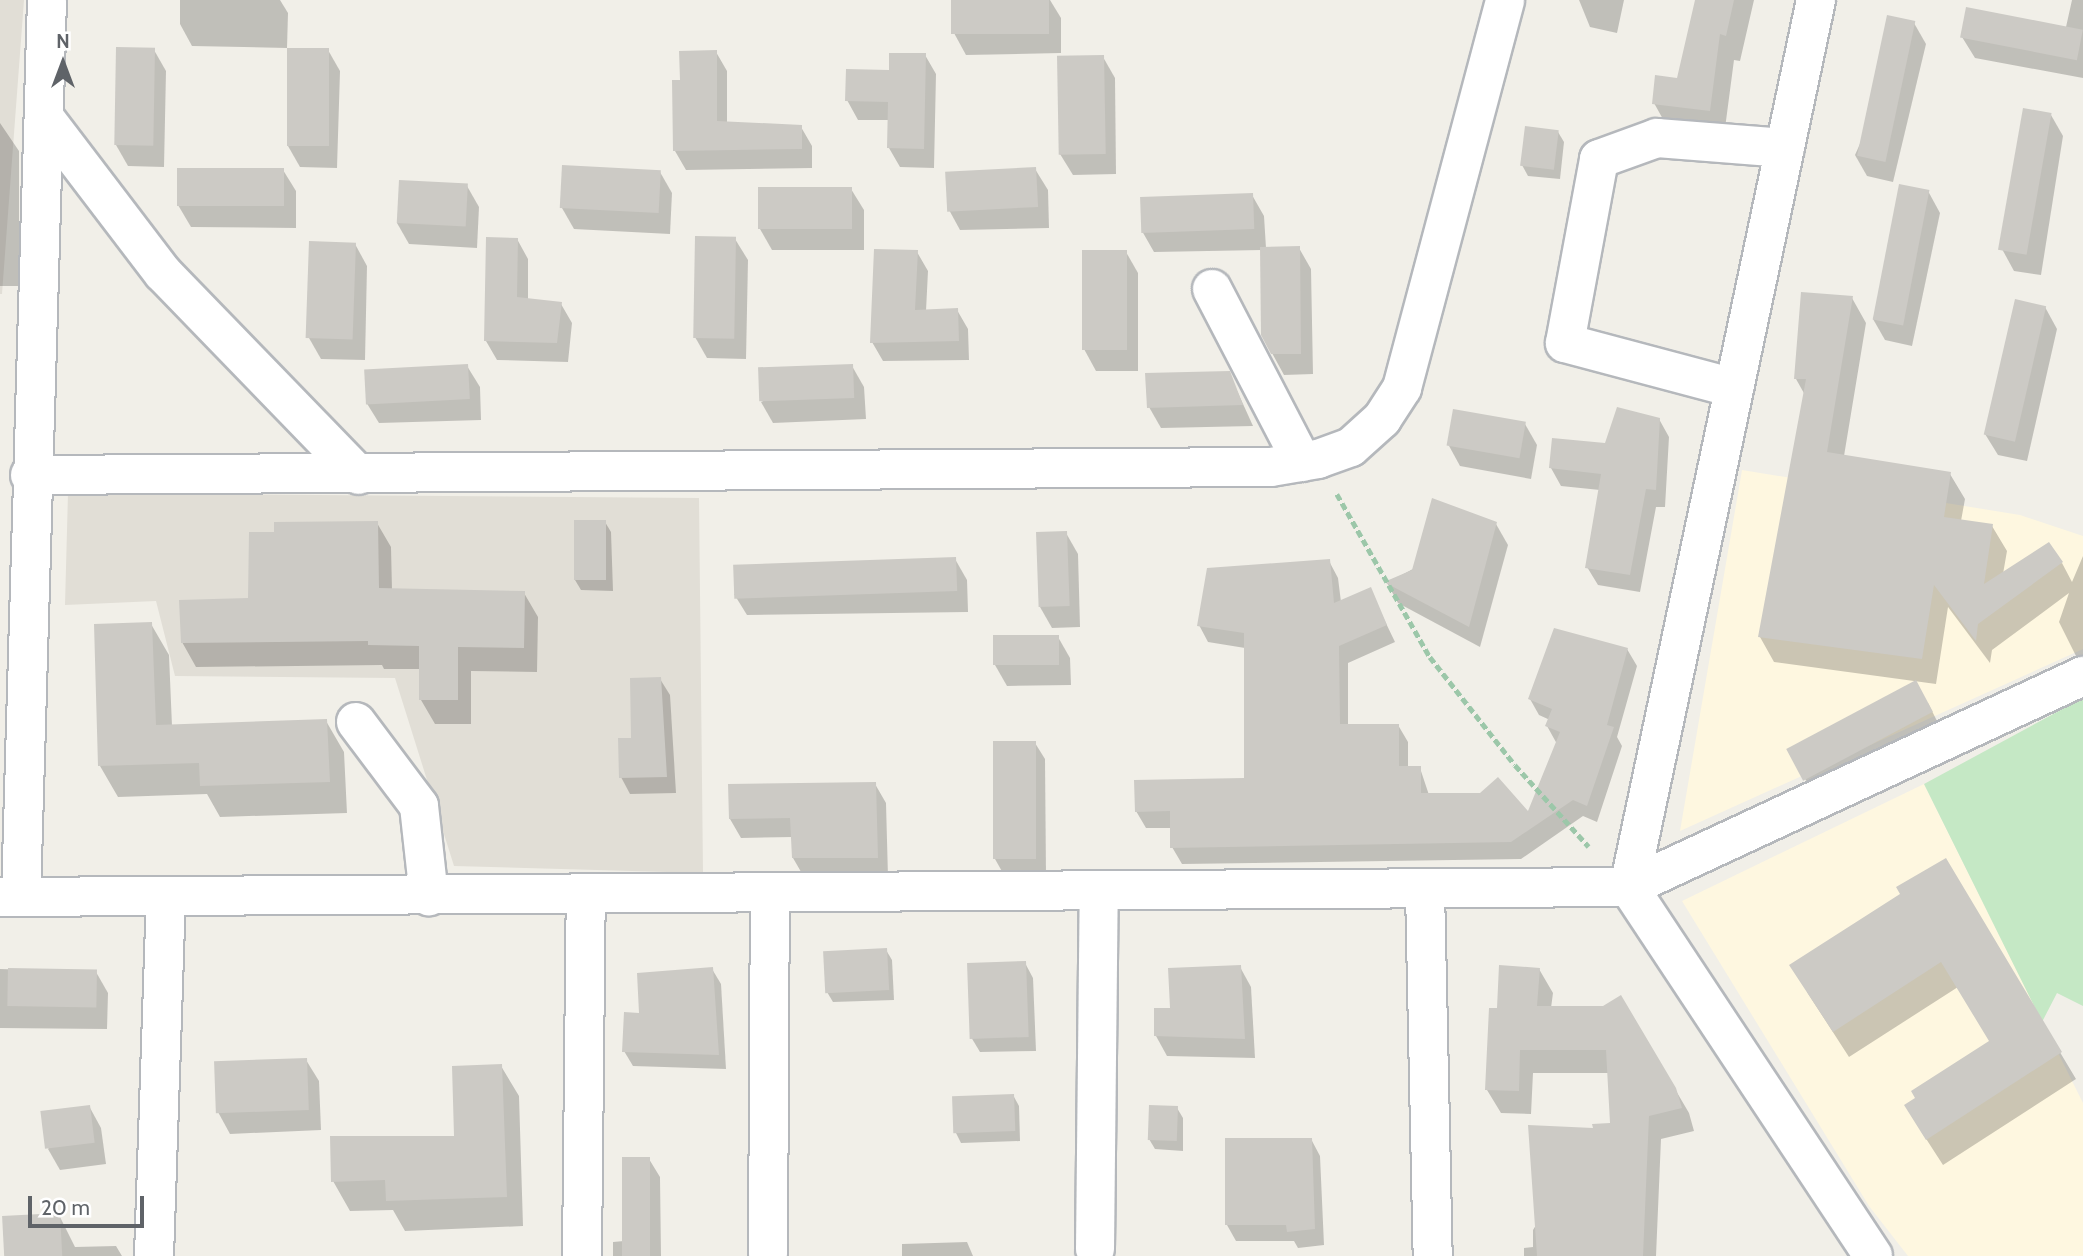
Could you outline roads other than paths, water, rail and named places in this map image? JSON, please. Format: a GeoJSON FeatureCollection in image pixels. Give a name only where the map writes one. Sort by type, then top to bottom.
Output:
{"type":"FeatureCollection","features":[{"type":"Feature","properties":{"kind":"street"},"geometry":{"type":"LineString","coordinates":[[47,0],[47,121],[30,475],[14,528],[10,896],[429,896],[1629,887],[2083,676]]}},
{"type":"Feature","properties":{"kind":"street"},"geometry":{"type":"LineString","coordinates":[[30,475],[359,475],[1271,467],[1310,461],[1351,447],[1382,419],[1402,388],[1505,0]]}},
{"type":"Feature","properties":{"kind":"street"},"geometry":{"type":"LineString","coordinates":[[1816,0],[1629,887],[1873,1256]]}},
{"type":"Feature","properties":{"kind":"street"},"geometry":{"type":"LineString","coordinates":[[47,121],[163,273],[359,475]]}},
{"type":"Feature","properties":{"kind":"street"},"geometry":{"type":"LineString","coordinates":[[1734,388],[1565,343],[1599,159],[1657,138],[1785,148]]}},
{"type":"Feature","properties":{"kind":"street"},"geometry":{"type":"LineString","coordinates":[[1212,289],[1310,461]]}},
{"type":"Feature","properties":{"kind":"street"},"geometry":{"type":"LineString","coordinates":[[356,722],[419,806],[429,896]]}},
{"type":"Feature","properties":{"kind":"street"},"geometry":{"type":"LineString","coordinates":[[1425,889],[1433,1256]]}},
{"type":"Feature","properties":{"kind":"street"},"geometry":{"type":"LineString","coordinates":[[1095,1249],[1099,891]]}},
{"type":"Feature","properties":{"kind":"street"},"geometry":{"type":"LineString","coordinates":[[768,1254],[770,894]]}},
{"type":"Feature","properties":{"kind":"street"},"geometry":{"type":"LineString","coordinates":[[582,1256],[586,895]]}},
{"type":"Feature","properties":{"kind":"street"},"geometry":{"type":"LineString","coordinates":[[154,1256],[166,897]]}}]}
